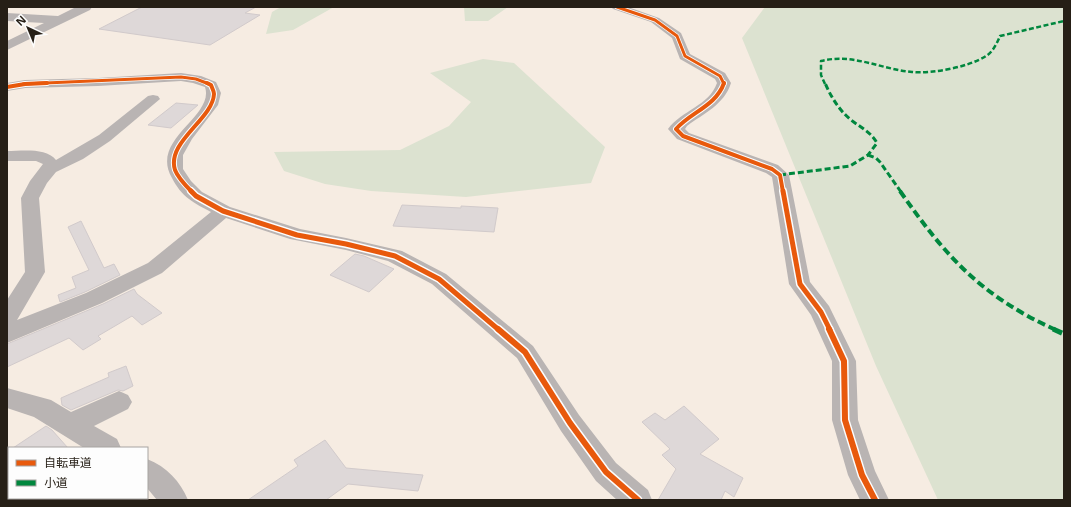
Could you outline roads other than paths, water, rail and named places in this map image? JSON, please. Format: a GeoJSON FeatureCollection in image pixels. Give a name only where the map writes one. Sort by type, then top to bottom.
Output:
{"type":"FeatureCollection","features":[{"type":"Feature","properties":{"kind":"street"},"geometry":{"type":"LineString","coordinates":[[7,46],[86,7]]}},
{"type":"Feature","properties":{"kind":"street"},"geometry":{"type":"LineString","coordinates":[[617,7],[655,20],[677,36],[685,56],[720,76],[724,83],[723,90],[713,102],[681,122],[676,129],[684,136],[772,169],[780,175],[800,284],[821,312],[844,361],[845,420],[862,475],[875,500]]}},
{"type":"Feature","properties":{"kind":"street"},"geometry":{"type":"LineString","coordinates":[[7,17],[60,20]]}},
{"type":"Feature","properties":{"kind":"street"},"geometry":{"type":"LineString","coordinates":[[7,87],[25,84],[98,82],[181,77],[196,79],[211,85],[214,92],[211,105],[185,138],[175,156],[175,169],[184,184],[196,196],[223,211],[297,235],[346,244],[395,256],[439,279],[525,352],[570,423],[606,472],[638,500]]}},
{"type":"Feature","properties":{"kind":"street"},"geometry":{"type":"LineString","coordinates":[[7,319],[35,272],[30,198],[39,181],[50,168],[60,165],[104,138],[153,99]]}},
{"type":"Feature","properties":{"kind":"street"},"geometry":{"type":"LineString","coordinates":[[7,156],[39,156],[48,160],[51,164],[50,168]]}},
{"type":"Feature","properties":{"kind":"street"},"geometry":{"type":"LineString","coordinates":[[7,334],[94,298],[155,268],[223,211]]}},
{"type":"Feature","properties":{"kind":"street"},"geometry":{"type":"LineString","coordinates":[[7,398],[42,408],[105,447]]}},
{"type":"Feature","properties":{"kind":"street"},"geometry":{"type":"LineString","coordinates":[[70,426],[119,402]]}},
{"type":"Feature","properties":{"kind":"street"},"geometry":{"type":"LineString","coordinates":[[148,473],[158,479],[174,500]]}}]}
